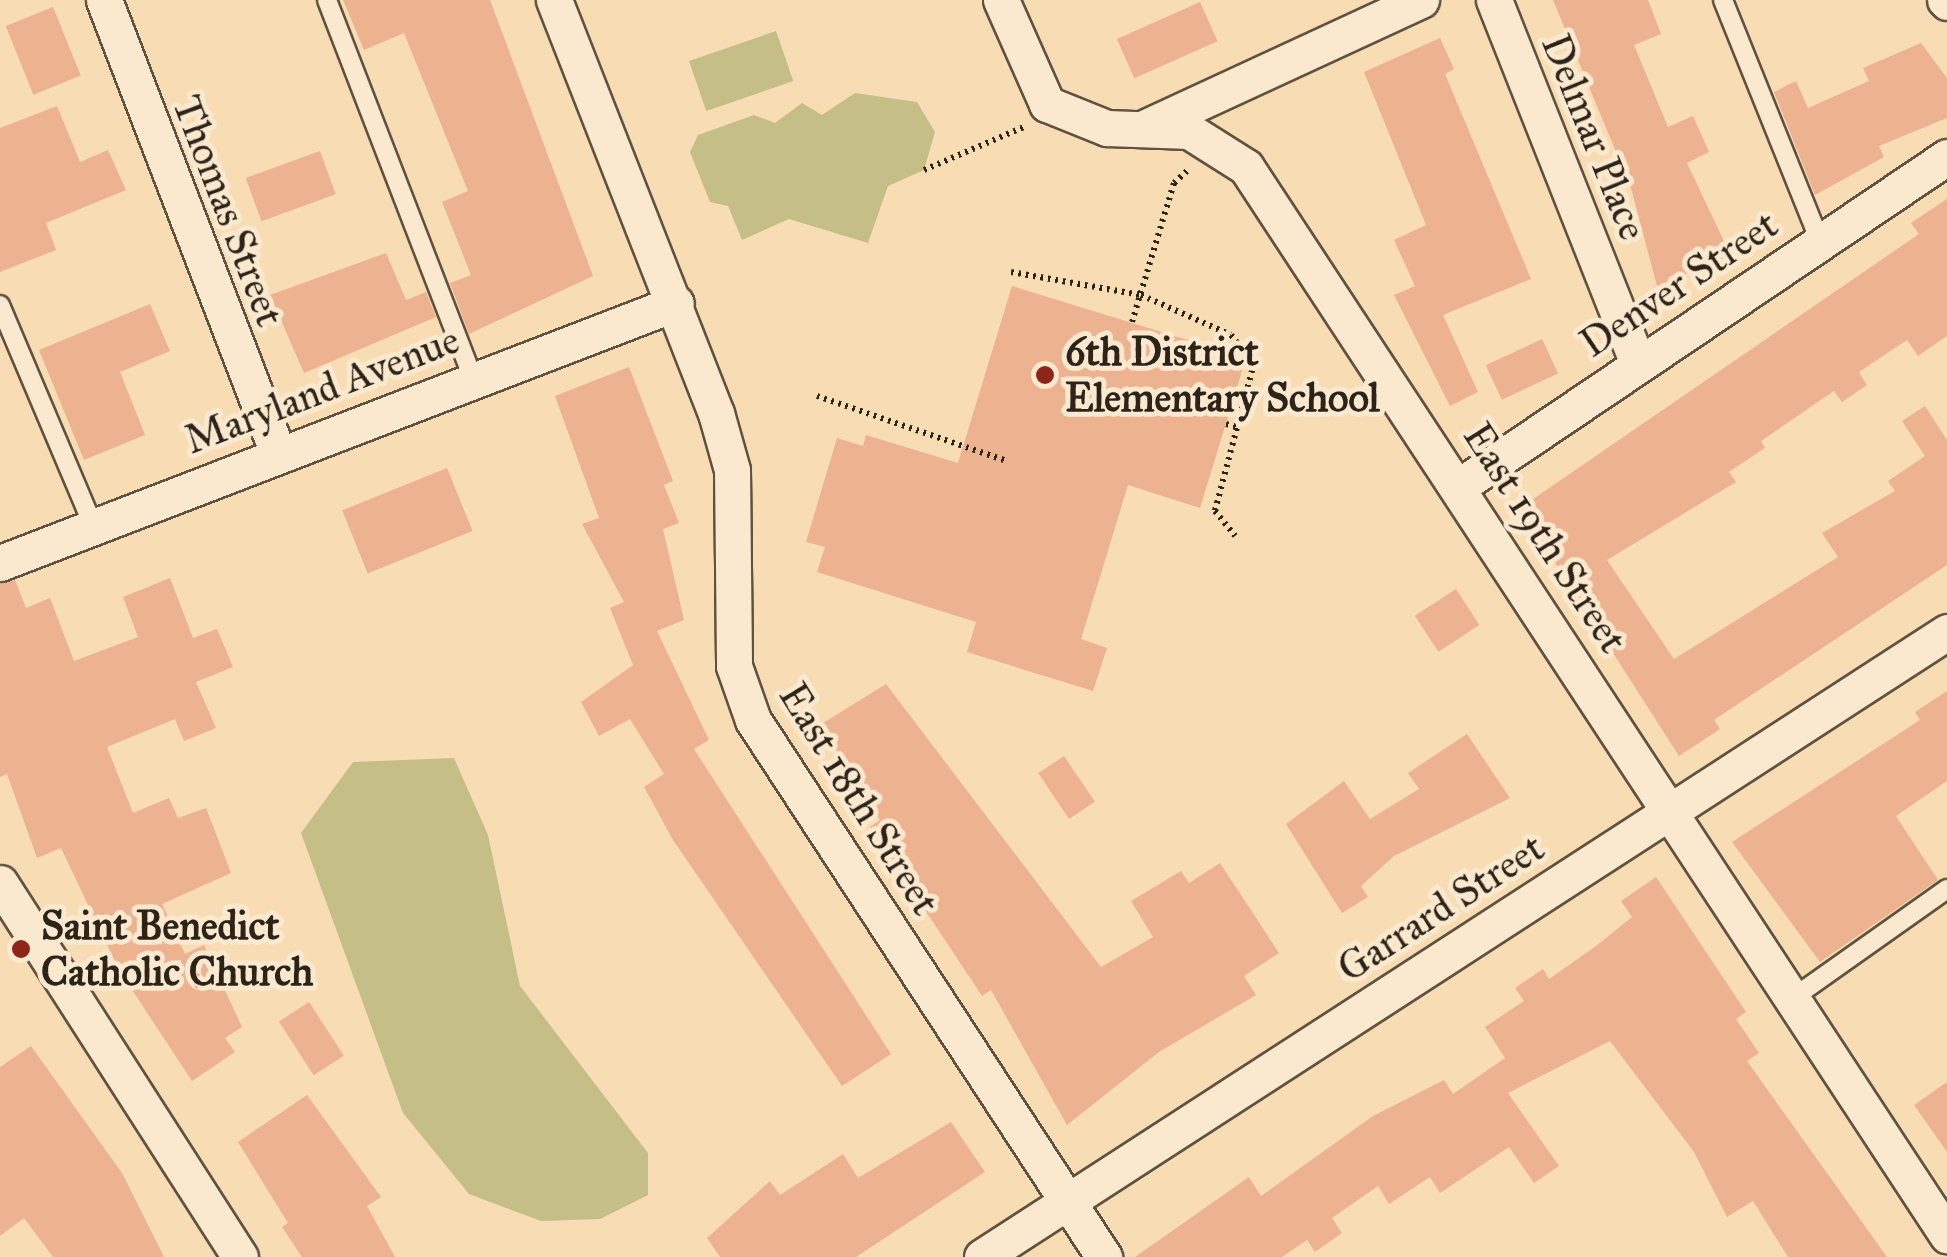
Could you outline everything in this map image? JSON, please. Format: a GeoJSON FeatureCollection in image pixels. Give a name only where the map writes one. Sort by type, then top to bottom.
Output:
{"type":"FeatureCollection","features":[{"type":"Feature","properties":{"kind":"street","name":"Thomas Street"},"geometry":{"type":"LineString","coordinates":[[104,0],[277,451]]}},
{"type":"Feature","properties":{"kind":"street","name":"East 18th Street"},"geometry":{"type":"LineString","coordinates":[[554,0],[676,302],[732,470],[734,666],[753,720],[1104,1257]]}},
{"type":"Feature","properties":{"kind":"street","name":"East 19th Street"},"geometry":{"type":"LineString","coordinates":[[1001,0],[1047,104],[1070,120],[1189,131],[1246,168],[1461,484],[1947,1234]]}},
{"type":"Feature","properties":{"kind":"street"},"geometry":{"type":"LineString","coordinates":[[1146,127],[1421,0]]}},
{"type":"Feature","properties":{"kind":"street","name":"Delmar Place"},"geometry":{"type":"LineString","coordinates":[[1494,0],[1638,361]]}},
{"type":"Feature","properties":{"kind":"street","name":"Denver Street"},"geometry":{"type":"LineString","coordinates":[[1461,484],[1638,361],[1947,157]]}},
{"type":"Feature","properties":{"kind":"street","name":"Maryland Avenue"},"geometry":{"type":"LineString","coordinates":[[0,563],[277,451],[676,302]]}},
{"type":"Feature","properties":{"kind":"street","name":"Garrard Street"},"geometry":{"type":"LineString","coordinates":[[982,1257],[1947,632]]}},
{"type":"Feature","properties":{"kind":"street"},"geometry":{"type":"LineString","coordinates":[[0,884],[240,1257]]}},
{"type":"Feature","properties":{"kind":"lane"},"geometry":{"type":"LineString","coordinates":[[326,0],[473,378]]}},
{"type":"Feature","properties":{"kind":"lane"},"geometry":{"type":"LineString","coordinates":[[1722,0],[1820,241]]}},
{"type":"Feature","properties":{"kind":"lane"},"geometry":{"type":"LineString","coordinates":[[0,305],[93,525]]}},
{"type":"Feature","properties":{"kind":"lane"},"geometry":{"type":"LineString","coordinates":[[1793,998],[1947,889]]}},
{"type":"Feature","properties":{"kind":"path"},"geometry":{"type":"LineString","coordinates":[[924,170],[1033,120]]}},
{"type":"Feature","properties":{"kind":"path"},"geometry":{"type":"LineString","coordinates":[[1132,322],[1174,183],[1191,167]]}},
{"type":"Feature","properties":{"kind":"path"},"geometry":{"type":"LineString","coordinates":[[1011,272],[1141,295],[1231,335],[1254,363],[1216,511],[1235,536]]}},
{"type":"Feature","properties":{"kind":"path"},"geometry":{"type":"LineString","coordinates":[[817,396],[1007,462]]}},
{"type":"Feature","properties":{"kind":"path"},"geometry":{"type":"LineString","coordinates":[[1226,424],[1239,427]]}},
{"type":"Feature","properties":{"kind":"shaded area"},"geometry":{"type":"Polygon","coordinates":[[[776,31],[793,81],[706,111],[689,61],[776,31]]]}},
{"type":"Feature","properties":{"kind":"shaded area"},"geometry":{"type":"Polygon","coordinates":[[[855,93],[917,102],[935,132],[924,170],[888,186],[868,243],[789,219],[742,240],[728,206],[710,202],[690,152],[698,135],[754,115],[775,123],[802,103],[822,115],[855,93]]]}},
{"type":"Feature","properties":{"kind":"shaded area"},"geometry":{"type":"Polygon","coordinates":[[[454,758],[488,835],[520,986],[648,1153],[648,1195],[600,1219],[541,1221],[469,1194],[403,1113],[301,833],[353,762],[454,758]]]}},
{"type":"Feature","properties":{"kind":"building"},"geometry":{"type":"Polygon","coordinates":[[[343,0],[490,0],[593,276],[469,334],[450,283],[471,275],[442,202],[468,191],[404,33],[364,50],[343,0]]]}},
{"type":"Feature","properties":{"kind":"building"},"geometry":{"type":"Polygon","coordinates":[[[1553,0],[1648,0],[1661,34],[1634,45],[1668,127],[1693,116],[1709,152],[1687,163],[1731,256],[1657,286],[1631,188],[1553,0]]]}},
{"type":"Feature","properties":{"kind":"building"},"geometry":{"type":"Polygon","coordinates":[[[1200,2],[1217,41],[1134,78],[1117,39],[1200,2]]]}},
{"type":"Feature","properties":{"kind":"building"},"geometry":{"type":"Polygon","coordinates":[[[53,7],[81,76],[33,95],[6,26],[53,7]]]}},
{"type":"Feature","properties":{"kind":"building"},"geometry":{"type":"Polygon","coordinates":[[[1440,38],[1454,69],[1445,74],[1531,279],[1443,315],[1478,392],[1450,406],[1394,295],[1415,286],[1394,240],[1426,225],[1364,72],[1440,38]]]}},
{"type":"Feature","properties":{"kind":"building"},"geometry":{"type":"Polygon","coordinates":[[[1921,43],[1947,78],[1947,118],[1879,146],[1884,157],[1815,195],[1774,92],[1796,81],[1808,108],[1869,81],[1863,68],[1921,43]]]}},
{"type":"Feature","properties":{"kind":"building"},"geometry":{"type":"Polygon","coordinates":[[[57,106],[80,162],[108,150],[126,190],[46,223],[56,250],[0,272],[0,128],[57,106]]]}},
{"type":"Feature","properties":{"kind":"building"},"geometry":{"type":"Polygon","coordinates":[[[320,151],[336,194],[261,221],[246,178],[320,151]]]}},
{"type":"Feature","properties":{"kind":"building"},"geometry":{"type":"Polygon","coordinates":[[[1947,199],[1947,336],[1918,356],[1907,340],[1859,372],[1867,385],[1842,402],[1834,391],[1761,441],[1765,448],[1729,472],[1736,482],[1607,560],[1674,659],[1838,557],[1822,533],[1895,491],[1888,481],[1925,456],[1902,421],[1925,406],[1947,440],[1947,565],[1714,720],[1720,729],[1679,756],[1520,508],[1919,234],[1911,223],[1947,199]]]}},
{"type":"Feature","properties":{"kind":"building"},"geometry":{"type":"Polygon","coordinates":[[[386,253],[406,300],[426,292],[436,317],[304,373],[270,295],[386,253]]]}},
{"type":"Feature","properties":{"kind":"building"},"geometry":{"type":"Polygon","coordinates":[[[1012,286],[1246,358],[1200,508],[1128,485],[1081,639],[1107,648],[1093,691],[967,652],[976,622],[817,572],[825,547],[806,542],[837,438],[863,446],[866,435],[958,463],[1012,286]]]}},
{"type":"Feature","properties":{"kind":"building"},"geometry":{"type":"Polygon","coordinates":[[[150,304],[170,351],[120,372],[145,435],[84,460],[39,350],[150,304]]]}},
{"type":"Feature","properties":{"kind":"building"},"geometry":{"type":"Polygon","coordinates":[[[1542,339],[1558,373],[1502,400],[1486,365],[1542,339]]]}},
{"type":"Feature","properties":{"kind":"building"},"geometry":{"type":"Polygon","coordinates":[[[629,367],[673,481],[664,485],[679,523],[663,529],[684,620],[657,631],[709,740],[694,749],[891,1054],[842,1086],[673,840],[644,787],[664,774],[630,719],[599,736],[581,702],[633,665],[610,608],[624,602],[582,524],[599,518],[555,396],[629,367]]]}},
{"type":"Feature","properties":{"kind":"building"},"geometry":{"type":"Polygon","coordinates":[[[447,468],[472,531],[368,573],[342,510],[447,468]]]}},
{"type":"Feature","properties":{"kind":"building"},"geometry":{"type":"Polygon","coordinates":[[[170,578],[193,638],[217,629],[233,667],[196,682],[216,728],[184,741],[175,719],[107,747],[133,813],[169,798],[178,818],[206,808],[231,873],[162,904],[185,954],[204,945],[242,1027],[225,1038],[235,1052],[192,1081],[119,970],[61,848],[37,858],[7,774],[0,777],[0,584],[15,580],[26,608],[50,598],[74,661],[138,637],[123,597],[170,578]]]}},
{"type":"Feature","properties":{"kind":"building"},"geometry":{"type":"Polygon","coordinates":[[[1456,589],[1479,625],[1438,652],[1415,616],[1456,589]]]}},
{"type":"Feature","properties":{"kind":"building"},"geometry":{"type":"Polygon","coordinates":[[[886,684],[1101,967],[1153,937],[1131,901],[1181,871],[1189,883],[1220,863],[1279,953],[1244,976],[1256,995],[1159,1052],[1067,1125],[991,990],[982,996],[870,827],[880,820],[820,725],[886,684]]]}},
{"type":"Feature","properties":{"kind":"building"},"geometry":{"type":"Polygon","coordinates":[[[1947,691],[1947,781],[1896,816],[1938,880],[1820,962],[1732,842],[1920,720],[1915,712],[1947,691]]]}},
{"type":"Feature","properties":{"kind":"building"},"geometry":{"type":"Polygon","coordinates":[[[1467,734],[1510,798],[1394,856],[1361,886],[1368,897],[1342,913],[1286,824],[1344,781],[1370,819],[1419,789],[1408,773],[1467,734]]]}},
{"type":"Feature","properties":{"kind":"building"},"geometry":{"type":"Polygon","coordinates":[[[1064,756],[1095,802],[1069,819],[1038,773],[1064,756]]]}},
{"type":"Feature","properties":{"kind":"building"},"geometry":{"type":"Polygon","coordinates":[[[1656,877],[1746,1012],[1736,1019],[1759,1053],[1747,1061],[1887,1257],[1788,1257],[1753,1201],[1727,1217],[1694,1152],[1610,1041],[1508,1093],[1559,1166],[1534,1183],[1509,1147],[1440,1193],[1430,1177],[1389,1204],[1378,1186],[1332,1218],[1342,1233],[1315,1252],[1307,1240],[1282,1257],[1135,1257],[1249,1177],[1261,1196],[1373,1116],[1444,1080],[1453,1094],[1505,1058],[1485,1027],[1524,1001],[1515,988],[1543,969],[1549,979],[1596,946],[1632,917],[1621,901],[1656,877]]]}},
{"type":"Feature","properties":{"kind":"building"},"geometry":{"type":"Polygon","coordinates":[[[309,1002],[344,1056],[314,1075],[279,1022],[309,1002]]]}},
{"type":"Feature","properties":{"kind":"building"},"geometry":{"type":"Polygon","coordinates":[[[31,1046],[122,1173],[164,1257],[53,1257],[24,1218],[0,1236],[0,1067],[31,1046]]]}},
{"type":"Feature","properties":{"kind":"building"},"geometry":{"type":"Polygon","coordinates":[[[1947,1082],[1947,1152],[1914,1105],[1947,1082]]]}},
{"type":"Feature","properties":{"kind":"building"},"geometry":{"type":"Polygon","coordinates":[[[307,1095],[381,1197],[367,1206],[395,1257],[302,1257],[282,1227],[288,1223],[238,1142],[307,1095]]]}},
{"type":"Feature","properties":{"kind":"building"},"geometry":{"type":"Polygon","coordinates":[[[951,1122],[985,1172],[856,1257],[720,1257],[707,1238],[770,1181],[780,1195],[843,1154],[858,1178],[951,1122]]]}},
{"type":"Feature","properties":{"kind":"place","name":"6th District Elementary School"},"geometry":{"type":"Point","coordinates":[1045,375]}},
{"type":"Feature","properties":{"kind":"place","name":"Saint Benedict Catholic Church"},"geometry":{"type":"Point","coordinates":[21,949]}}]}
